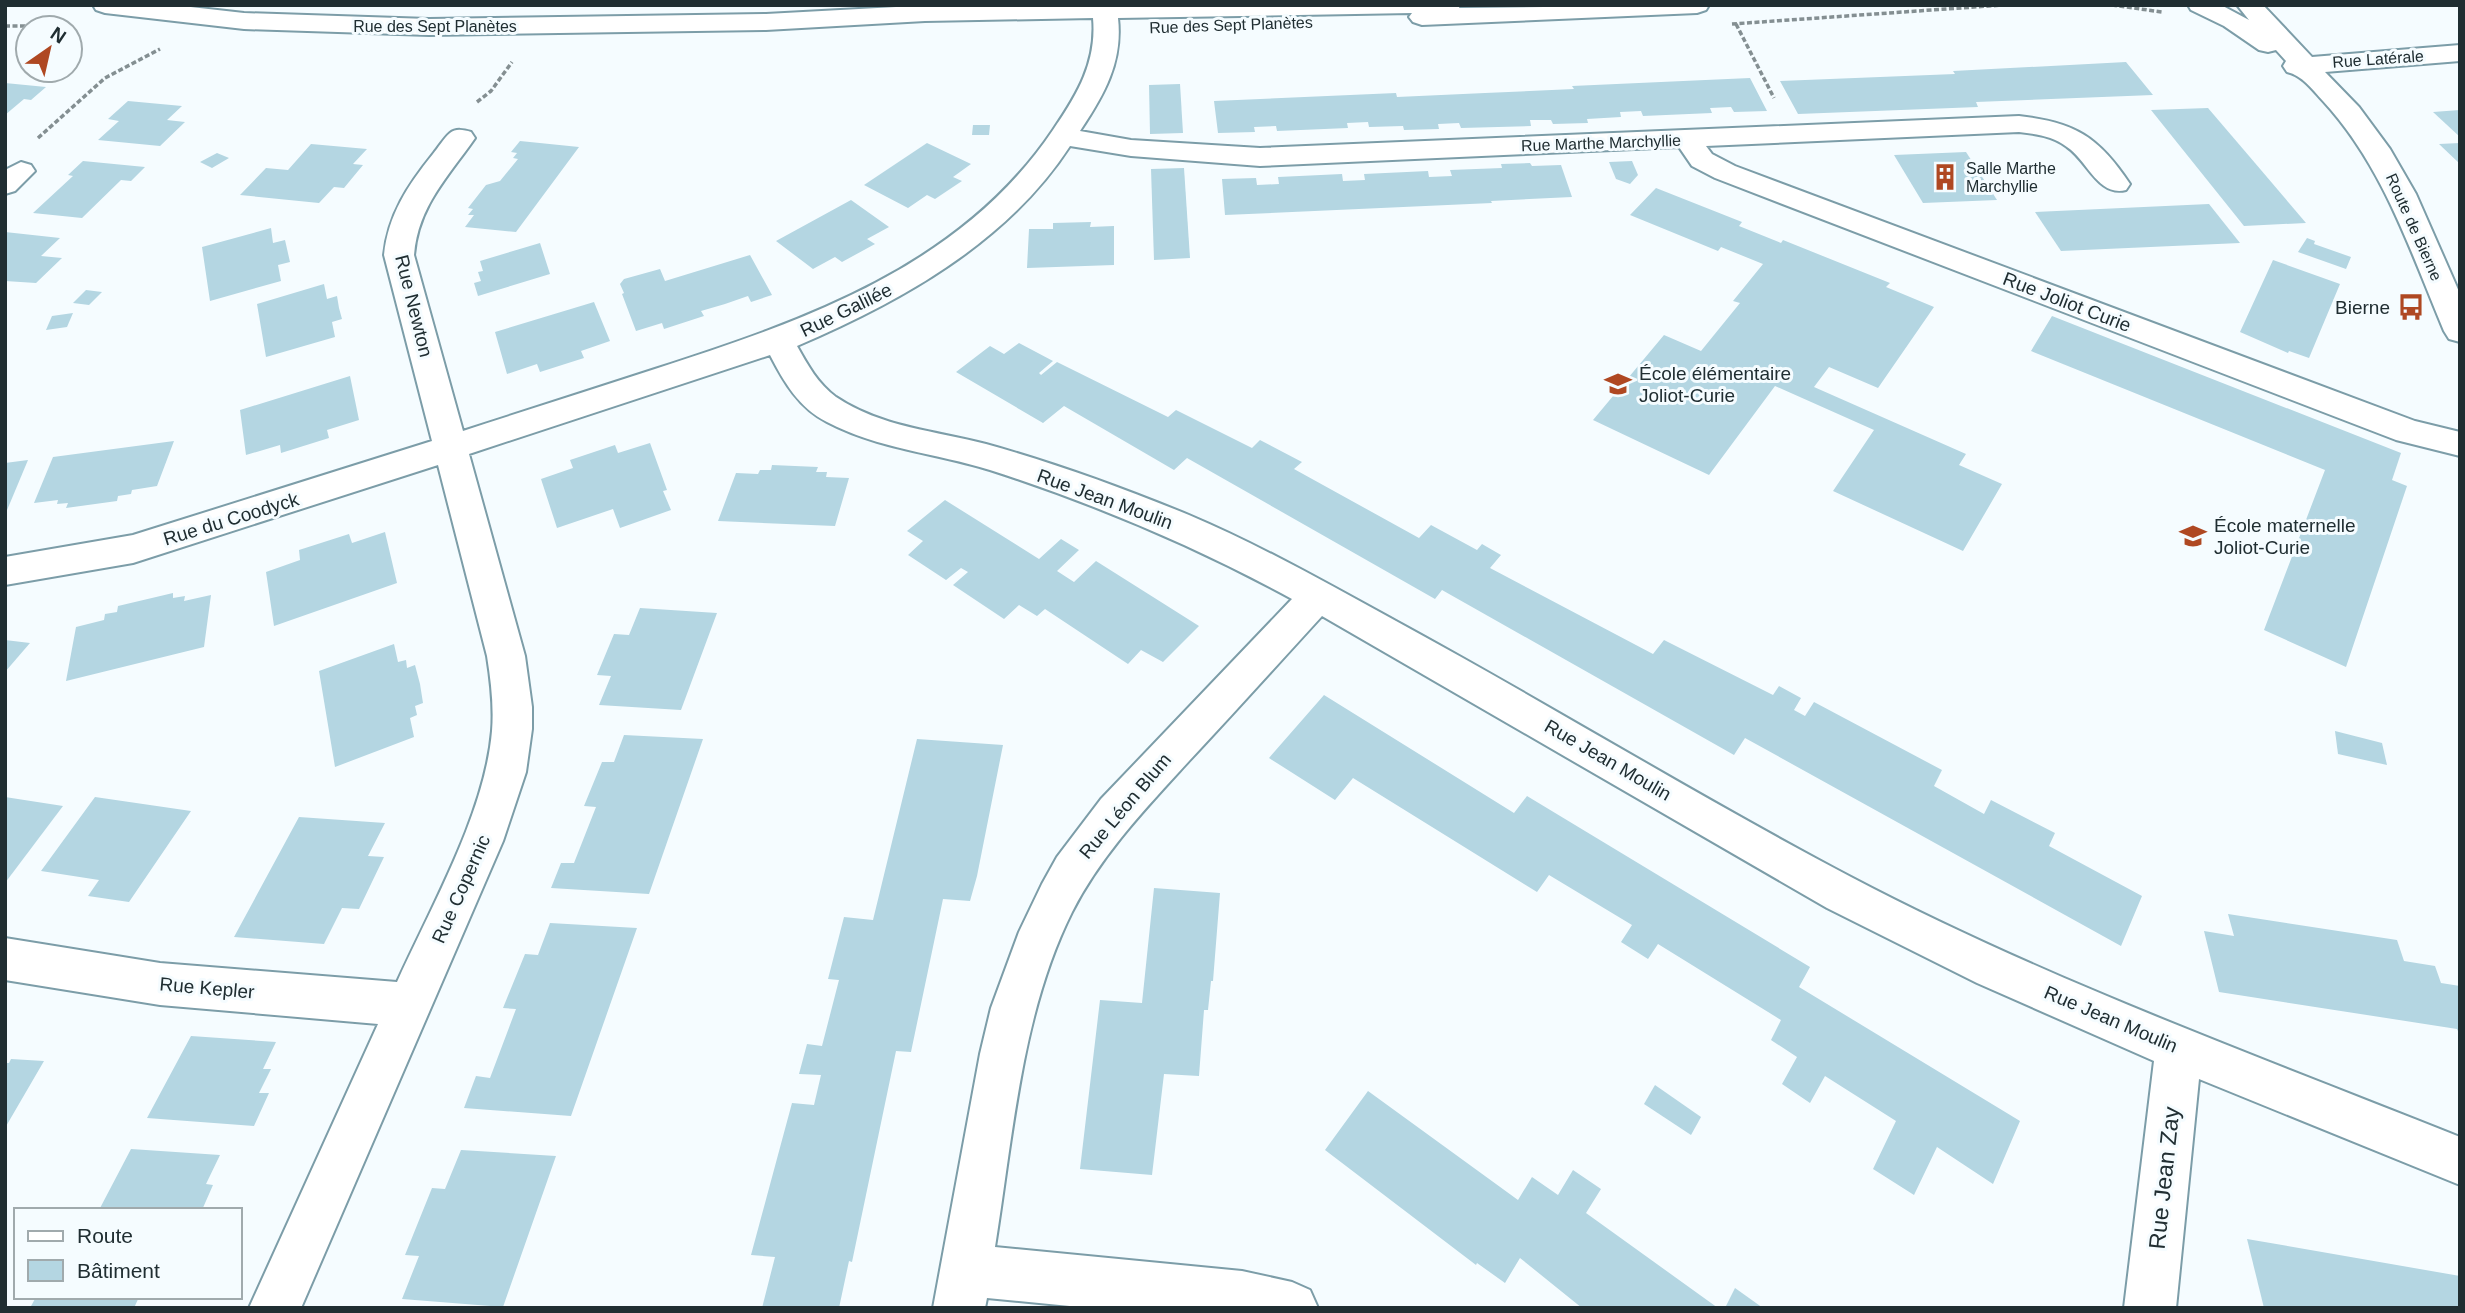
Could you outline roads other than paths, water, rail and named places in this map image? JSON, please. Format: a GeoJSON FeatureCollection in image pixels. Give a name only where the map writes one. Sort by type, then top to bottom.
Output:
{"type":"FeatureCollection","features":[{"type":"Feature","properties":{"kind":"street","name":"Rue des Sept Planètes"},"geometry":{"type":"LineString","coordinates":[[105,5],[233,20],[354,26],[766,22],[932,31],[1105,20],[1448,5]]}},
{"type":"Feature","properties":{"kind":"street","name":"Rue des Sept Planètes"},"geometry":{"type":"LineString","coordinates":[[1105,20],[1263,26],[1363,18],[1693,5]]}},
{"type":"Feature","properties":{"kind":"street","name":"Route de Bierne"},"geometry":{"type":"LineString","coordinates":[[2200,5],[2244,28],[2301,65]]}},
{"type":"Feature","properties":{"kind":"street","name":"Route de Bierne"},"geometry":{"type":"LineString","coordinates":[[2249,5],[2366,135],[2391,174],[2460,331]]}},
{"type":"Feature","properties":{"kind":"street","name":"Rue Galilée"},"geometry":{"type":"LineString","coordinates":[[451,449],[810,329],[879,295],[949,252],[1009,204],[1064,137],[1099,73],[1105,49],[1105,20]]}},
{"type":"Feature","properties":{"kind":"street","name":"Rue Latérale"},"geometry":{"type":"LineString","coordinates":[[2301,65],[2460,53]]}},
{"type":"Feature","properties":{"kind":"street","name":"Rue Marthe Marchyllie"},"geometry":{"type":"LineString","coordinates":[[1064,137],[1131,148],[1260,157],[2031,125],[2062,132],[2085,144],[2116,184]]}},
{"type":"Feature","properties":{"kind":"street","name":"Rue Newton"},"geometry":{"type":"LineString","coordinates":[[451,449],[403,272],[399,243],[411,207],[461,138]]}},
{"type":"Feature","properties":{"kind":"street","name":"Rue Joliot Curie"},"geometry":{"type":"LineString","coordinates":[[1687,139],[1702,160],[1725,172],[2409,431],[2460,443]]}},
{"type":"Feature","properties":{"kind":"street","name":"Rue Jean Moulin"},"geometry":{"type":"LineString","coordinates":[[778,341],[808,391],[820,402],[852,420],[989,457],[1102,496],[1210,541],[1463,675],[1839,893],[2023,982],[2460,1161]]}},
{"type":"Feature","properties":{"kind":"street","name":"Rue du Coodyck"},"geometry":{"type":"LineString","coordinates":[[5,570],[133,549],[451,449]]}},
{"type":"Feature","properties":{"kind":"street","name":"Rue Copernic"},"geometry":{"type":"LineString","coordinates":[[275,1308],[496,807],[511,756],[514,706],[506,656],[451,449]]}},
{"type":"Feature","properties":{"kind":"street","name":"Rue Léon Blum"},"geometry":{"type":"LineString","coordinates":[[962,1289],[1014,1008],[1041,932],[1057,898],[1072,871],[1116,812],[1318,596]]}},
{"type":"Feature","properties":{"kind":"street","name":"Rue Kepler"},"geometry":{"type":"LineString","coordinates":[[5,959],[160,984],[410,1005]]}},
{"type":"Feature","properties":{"kind":"street","name":"Rue Jean Zay"},"geometry":{"type":"LineString","coordinates":[[2150,1308],[2179,1048]]}},
{"type":"Feature","properties":{"kind":"street"},"geometry":{"type":"LineString","coordinates":[[962,1289],[1242,1297],[1292,1308]]}},
{"type":"Feature","properties":{"kind":"place","name":"Salle Marthe Marchyllie"},"geometry":{"type":"Point","coordinates":[1945,177]}},
{"type":"Feature","properties":{"kind":"place","name":"Bierne"},"geometry":{"type":"Point","coordinates":[2411,307]}},
{"type":"Feature","properties":{"kind":"place","name":"École élémentaire Joliot-Curie"},"geometry":{"type":"Point","coordinates":[1618,384]}},
{"type":"Feature","properties":{"kind":"place","name":"École maternelle Joliot-Curie"},"geometry":{"type":"Point","coordinates":[2193,536]}}]}
